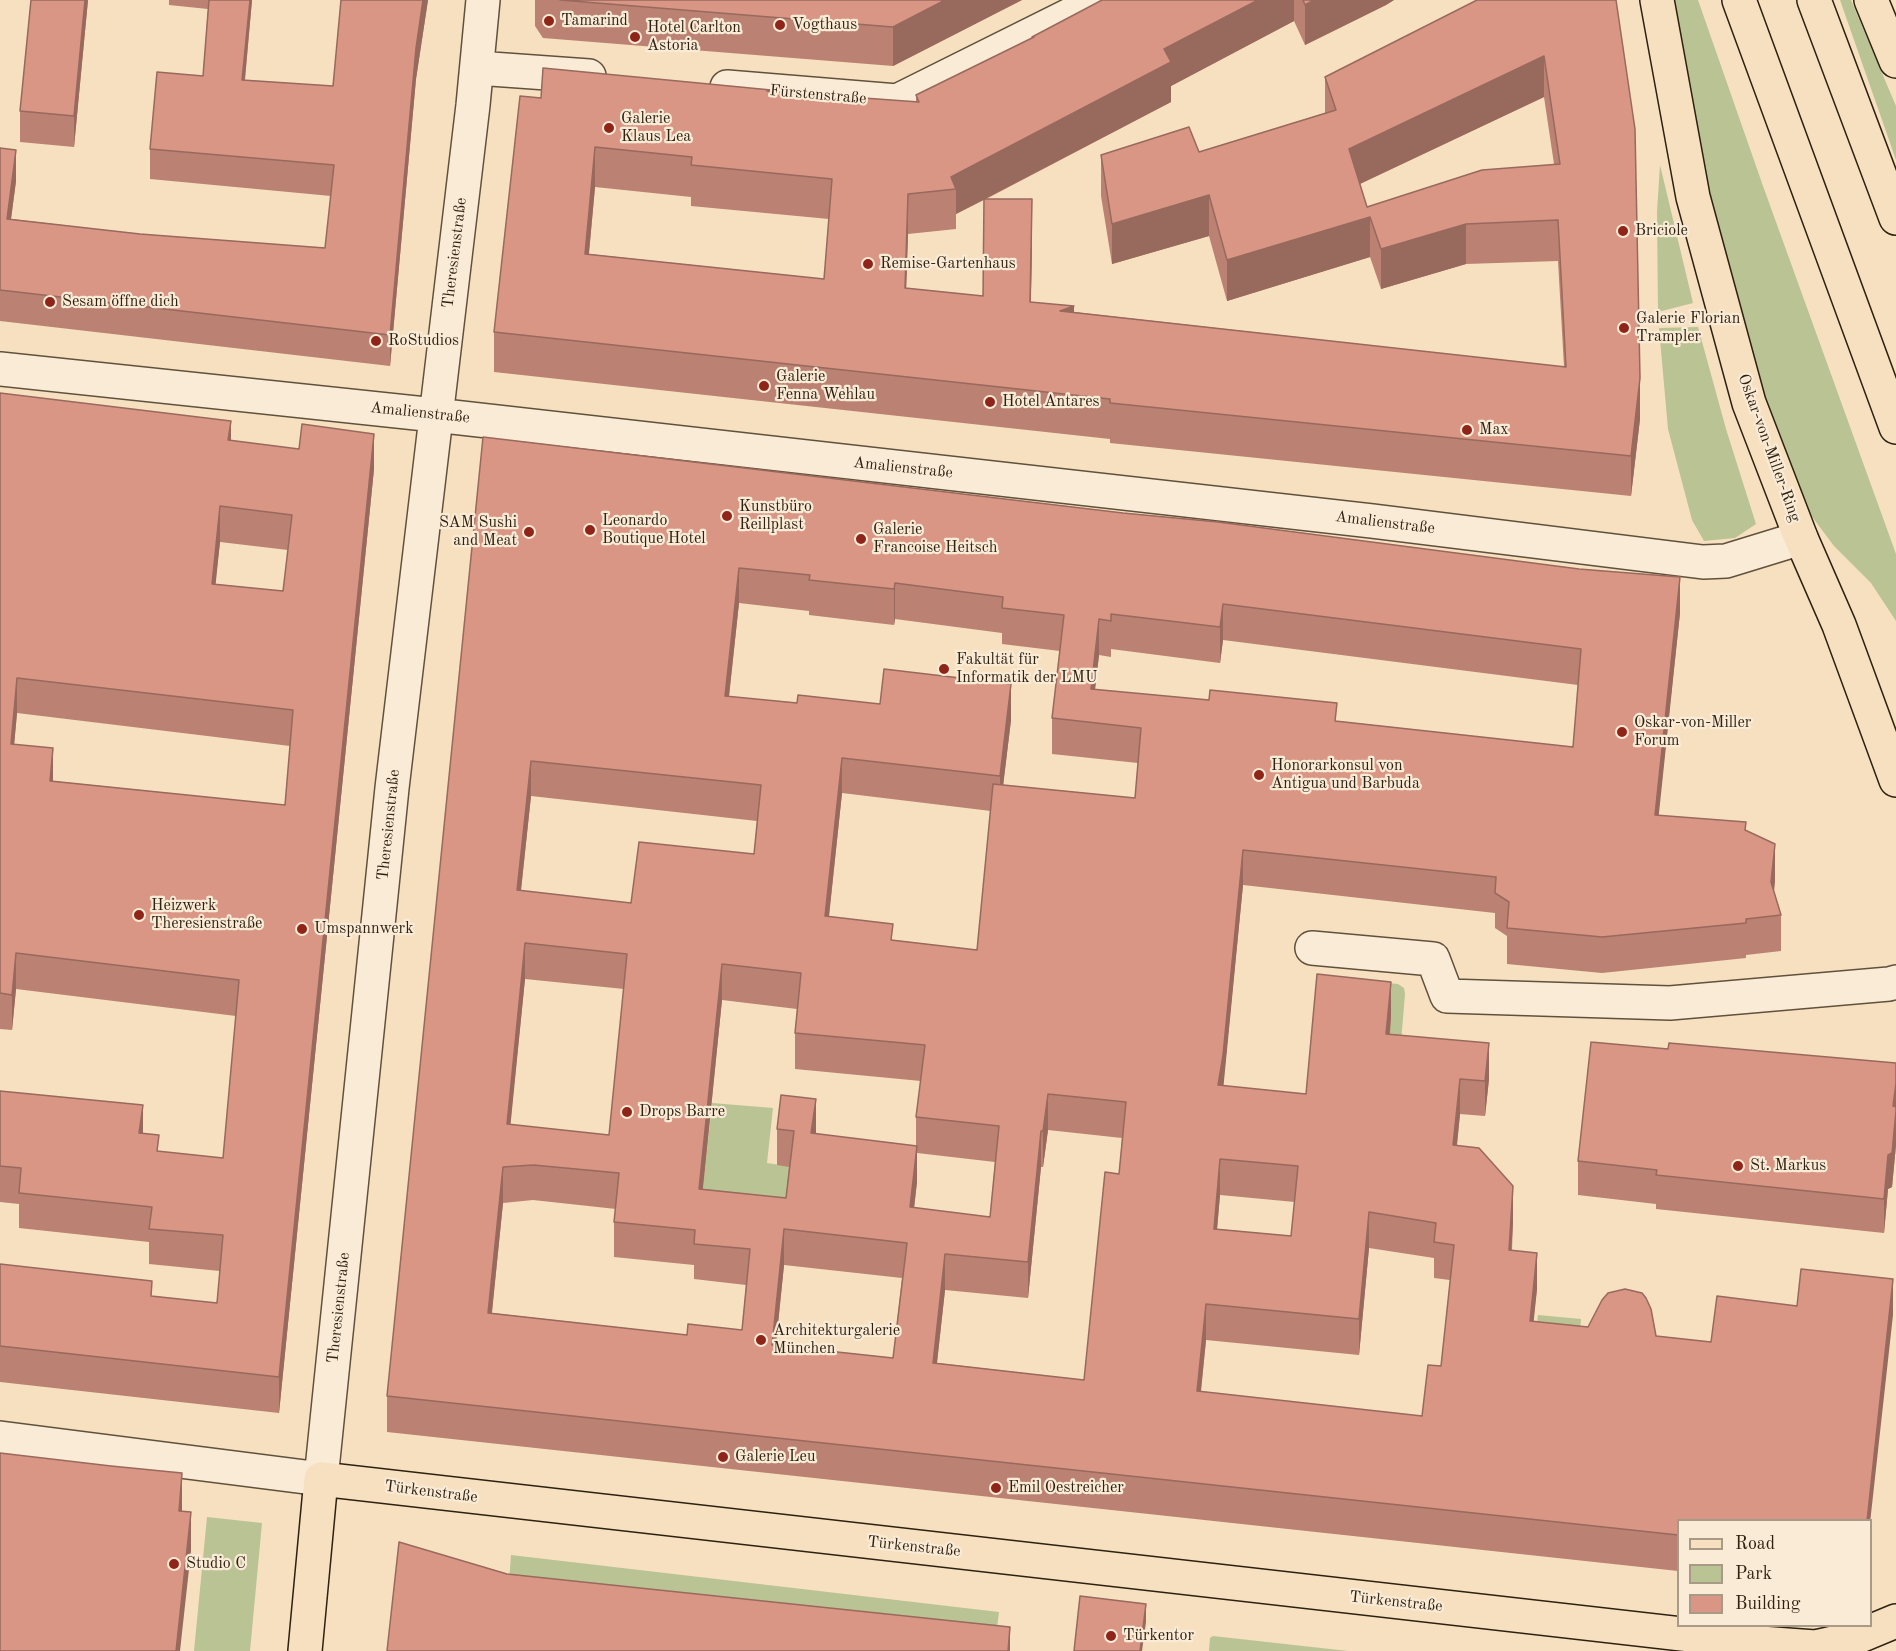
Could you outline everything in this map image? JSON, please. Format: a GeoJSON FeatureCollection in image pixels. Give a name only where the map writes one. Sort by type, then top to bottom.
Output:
{"type":"FeatureCollection","features":[{"type":"Feature","properties":{"kind":"main road","name":"Oskar-von-Miller-Ring"},"geometry":{"type":"LineString","coordinates":[[1657,0],[1693,197],[1749,403],[1839,625],[1896,780]]}},
{"type":"Feature","properties":{"kind":"main road"},"geometry":{"type":"LineString","coordinates":[[1739,0],[1896,427]]}},
{"type":"Feature","properties":{"kind":"main road"},"geometry":{"type":"LineString","coordinates":[[1814,0],[1896,218]]}},
{"type":"Feature","properties":{"kind":"main road"},"geometry":{"type":"LineString","coordinates":[[1871,0],[1896,61]]}},
{"type":"Feature","properties":{"kind":"main road","name":"Türkenstraße"},"geometry":{"type":"LineString","coordinates":[[321,1479],[1821,1649],[1896,1622]]}},
{"type":"Feature","properties":{"kind":"main road","name":"Theresienstraße"},"geometry":{"type":"LineString","coordinates":[[304,1651],[321,1479]]}},
{"type":"Feature","properties":{"kind":"street","name":"Theresienstraße"},"geometry":{"type":"LineString","coordinates":[[321,1479],[392,788],[477,68],[483,0]]}},
{"type":"Feature","properties":{"kind":"street","name":"Fürstenstraße"},"geometry":{"type":"LineString","coordinates":[[700,85],[897,101],[1100,0]]}},
{"type":"Feature","properties":{"kind":"street"},"geometry":{"type":"LineString","coordinates":[[477,68],[619,79]]}},
{"type":"Feature","properties":{"kind":"street","name":"Amalienstraße"},"geometry":{"type":"LineString","coordinates":[[0,369],[435,415],[1372,521],[1703,562],[1726,561],[1802,538]]}},
{"type":"Feature","properties":{"kind":"street"},"geometry":{"type":"LineString","coordinates":[[1312,948],[1433,959],[1447,996],[1670,1002],[1896,982]]}},
{"type":"Feature","properties":{"kind":"street","name":"Türkenstraße"},"geometry":{"type":"LineString","coordinates":[[0,1438],[321,1479]]}},
{"type":"Feature","properties":{"kind":"green space"},"geometry":{"type":"Polygon","coordinates":[[[1672,0],[1698,0],[1896,554],[1896,621],[1871,583],[1834,546],[1804,506],[1757,391],[1716,237],[1672,0]]]}},
{"type":"Feature","properties":{"kind":"green space"},"geometry":{"type":"Polygon","coordinates":[[[1840,0],[1851,0],[1896,106],[1896,160],[1840,0]]]}},
{"type":"Feature","properties":{"kind":"green space"},"geometry":{"type":"Polygon","coordinates":[[[1660,165],[1693,303],[1658,312],[1657,212],[1660,165]]]}},
{"type":"Feature","properties":{"kind":"green space"},"geometry":{"type":"Polygon","coordinates":[[[1698,327],[1726,429],[1756,524],[1735,538],[1704,541],[1692,520],[1668,429],[1659,328],[1698,327]]]}},
{"type":"Feature","properties":{"kind":"green space"},"geometry":{"type":"Polygon","coordinates":[[[1333,978],[1398,984],[1404,988],[1394,1128],[1333,978]]]}},
{"type":"Feature","properties":{"kind":"green space"},"geometry":{"type":"Polygon","coordinates":[[[712,1103],[773,1108],[767,1163],[794,1167],[786,1234],[699,1225],[712,1103]]]}},
{"type":"Feature","properties":{"kind":"green space"},"geometry":{"type":"Polygon","coordinates":[[[1538,1315],[1581,1319],[1579,1345],[1535,1340],[1538,1315]]]}},
{"type":"Feature","properties":{"kind":"green space"},"geometry":{"type":"Polygon","coordinates":[[[207,1517],[262,1523],[250,1651],[194,1651],[207,1517]]]}},
{"type":"Feature","properties":{"kind":"green space"},"geometry":{"type":"Polygon","coordinates":[[[511,1555],[999,1612],[994,1651],[913,1651],[507,1608],[511,1555]]]}},
{"type":"Feature","properties":{"kind":"green space"},"geometry":{"type":"Polygon","coordinates":[[[1213,1636],[1348,1651],[1209,1651],[1210,1638],[1213,1636]]]}},
{"type":"Feature","properties":{"kind":"building"},"geometry":{"type":"Polygon","coordinates":[[[31,0],[85,0],[74,116],[20,111],[31,0]]]}},
{"type":"Feature","properties":{"kind":"building"},"geometry":{"type":"Polygon","coordinates":[[[209,0],[250,0],[242,80],[333,86],[341,0],[423,0],[416,48],[390,335],[0,290],[0,148],[16,150],[7,219],[140,234],[325,248],[334,165],[150,149],[157,72],[203,76],[209,0]]]}},
{"type":"Feature","properties":{"kind":"building"},"geometry":{"type":"Polygon","coordinates":[[[560,0],[945,0],[893,27],[560,0]]]}},
{"type":"Feature","properties":{"kind":"building"},"geometry":{"type":"Polygon","coordinates":[[[1102,0],[1258,0],[1164,49],[1171,62],[951,177],[956,189],[908,194],[905,288],[983,296],[984,199],[1032,199],[1030,302],[1074,306],[1060,311],[1566,367],[1558,220],[1466,224],[1381,249],[1370,217],[1227,260],[1209,195],[1112,224],[1101,155],[1189,127],[1199,152],[1336,110],[1325,77],[1477,0],[1616,0],[1635,129],[1640,378],[1631,456],[1110,403],[1110,399],[494,332],[520,96],[541,98],[543,68],[771,90],[767,91],[919,102],[916,95],[1034,37],[1032,37],[1102,0]],[[1544,56],[1349,149],[1367,207],[1482,170],[1560,164],[1544,56]],[[595,147],[585,254],[824,279],[832,179],[691,165],[692,157],[595,147]]]}},
{"type":"Feature","properties":{"kind":"building"},"geometry":{"type":"Polygon","coordinates":[[[1303,0],[1314,0],[1305,5],[1303,0]]]}},
{"type":"Feature","properties":{"kind":"building"},"geometry":{"type":"Polygon","coordinates":[[[0,393],[231,421],[228,440],[299,449],[302,424],[374,434],[279,1377],[0,1346],[0,1264],[152,1281],[151,1296],[217,1303],[223,1235],[149,1229],[152,1207],[19,1193],[21,1168],[0,1166],[0,1091],[143,1105],[139,1133],[159,1135],[157,1151],[223,1158],[239,980],[16,953],[12,995],[0,993],[0,393]],[[220,506],[212,584],[283,591],[292,515],[220,506]],[[17,678],[11,744],[53,748],[50,781],[285,805],[293,710],[17,678]]]}},
{"type":"Feature","properties":{"kind":"building"},"geometry":{"type":"Polygon","coordinates":[[[483,437],[1123,513],[1218,522],[1579,569],[1680,577],[1655,815],[1746,822],[1745,830],[1775,844],[1771,882],[1781,915],[1746,919],[1746,923],[1602,937],[1507,928],[1509,902],[1495,893],[1496,877],[1243,850],[1218,1085],[1306,1094],[1317,974],[1391,982],[1386,1034],[1489,1043],[1485,1081],[1460,1079],[1453,1145],[1479,1148],[1513,1186],[1509,1250],[1537,1253],[1530,1321],[1588,1327],[1608,1293],[1625,1289],[1642,1293],[1646,1298],[1651,1309],[1656,1336],[1711,1342],[1717,1296],[1797,1306],[1801,1269],[1893,1279],[1867,1519],[1677,1519],[1677,1535],[387,1396],[483,437]],[[739,568],[725,696],[797,703],[798,695],[880,704],[884,669],[1011,684],[1000,776],[842,758],[825,916],[893,924],[891,940],[977,950],[993,784],[1135,798],[1141,728],[1052,718],[1064,615],[1002,608],[1003,597],[895,583],[894,589],[809,580],[810,575],[739,568]],[[1223,604],[1220,627],[1111,614],[1111,621],[1099,619],[1091,689],[1209,700],[1210,690],[1337,703],[1335,721],[1573,747],[1581,649],[1223,604]],[[531,761],[517,890],[631,903],[639,842],[754,854],[761,785],[531,761]],[[525,943],[507,1124],[609,1135],[627,954],[525,943]],[[722,964],[699,1189],[786,1198],[794,1131],[777,1129],[781,1095],[816,1099],[811,1133],[917,1146],[910,1207],[990,1217],[999,1126],[916,1117],[925,1045],[795,1033],[801,973],[722,964]],[[1048,1094],[1043,1131],[1041,1131],[1028,1262],[945,1254],[933,1363],[1084,1380],[1105,1172],[1119,1174],[1126,1102],[1048,1094]],[[1220,1159],[1214,1229],[1291,1236],[1298,1166],[1220,1159]],[[533,1165],[503,1167],[488,1313],[687,1335],[688,1324],[742,1330],[750,1249],[694,1244],[695,1230],[614,1222],[619,1173],[533,1165]],[[1369,1212],[1359,1319],[1206,1304],[1197,1391],[1422,1416],[1428,1365],[1441,1366],[1454,1245],[1434,1242],[1436,1223],[1369,1212]],[[784,1229],[772,1345],[893,1358],[907,1243],[784,1229]]]}},
{"type":"Feature","properties":{"kind":"building","name":"St. Markus"},"geometry":{"type":"Polygon","coordinates":[[[1591,1042],[1668,1049],[1669,1043],[1896,1063],[1893,1106],[1896,1107],[1896,1111],[1892,1153],[1888,1155],[1884,1199],[1656,1175],[1657,1170],[1578,1161],[1591,1042]]]}},
{"type":"Feature","properties":{"kind":"building"},"geometry":{"type":"Polygon","coordinates":[[[0,1453],[182,1473],[179,1511],[191,1512],[176,1651],[0,1651],[0,1453]]]}},
{"type":"Feature","properties":{"kind":"building"},"geometry":{"type":"Polygon","coordinates":[[[399,1542],[507,1574],[1010,1627],[1008,1651],[387,1651],[399,1542]]]}},
{"type":"Feature","properties":{"kind":"building","name":"Türkentor"},"geometry":{"type":"Polygon","coordinates":[[[1080,1596],[1146,1604],[1140,1651],[1074,1651],[1080,1596]]]}},
{"type":"Feature","properties":{"kind":"place","name":"Tamarind"},"geometry":{"type":"Point","coordinates":[549,21]}},
{"type":"Feature","properties":{"kind":"place","name":"Vogthaus"},"geometry":{"type":"Point","coordinates":[780,25]}},
{"type":"Feature","properties":{"kind":"place","name":"Hotel Carlton Astoria"},"geometry":{"type":"Point","coordinates":[635,37]}},
{"type":"Feature","properties":{"kind":"place","name":"Galerie Klaus Lea"},"geometry":{"type":"Point","coordinates":[609,128]}},
{"type":"Feature","properties":{"kind":"place","name":"Briciole"},"geometry":{"type":"Point","coordinates":[1623,231]}},
{"type":"Feature","properties":{"kind":"place","name":"Remise-Gartenhaus"},"geometry":{"type":"Point","coordinates":[868,264]}},
{"type":"Feature","properties":{"kind":"place","name":"Sesam öffne dich"},"geometry":{"type":"Point","coordinates":[50,302]}},
{"type":"Feature","properties":{"kind":"place","name":"Galerie Florian Trampler"},"geometry":{"type":"Point","coordinates":[1624,328]}},
{"type":"Feature","properties":{"kind":"place","name":"RoStudios"},"geometry":{"type":"Point","coordinates":[376,341]}},
{"type":"Feature","properties":{"kind":"place","name":"Galerie Fenna Wehlau"},"geometry":{"type":"Point","coordinates":[764,386]}},
{"type":"Feature","properties":{"kind":"place","name":"Hotel Antares"},"geometry":{"type":"Point","coordinates":[990,402]}},
{"type":"Feature","properties":{"kind":"place","name":"Max"},"geometry":{"type":"Point","coordinates":[1467,430]}},
{"type":"Feature","properties":{"kind":"place","name":"Kunstbüro Reillplast"},"geometry":{"type":"Point","coordinates":[727,516]}},
{"type":"Feature","properties":{"kind":"place","name":"Leonardo Boutique Hotel"},"geometry":{"type":"Point","coordinates":[590,530]}},
{"type":"Feature","properties":{"kind":"place","name":"SAM Sushi and Meat"},"geometry":{"type":"Point","coordinates":[529,532]}},
{"type":"Feature","properties":{"kind":"place","name":"Galerie Francoise Heitsch"},"geometry":{"type":"Point","coordinates":[861,539]}},
{"type":"Feature","properties":{"kind":"place","name":"Fakultät für Informatik der LMU"},"geometry":{"type":"Point","coordinates":[944,669]}},
{"type":"Feature","properties":{"kind":"place","name":"Oskar-von-Miller Forum"},"geometry":{"type":"Point","coordinates":[1622,732]}},
{"type":"Feature","properties":{"kind":"place","name":"Honorarkonsul von Antigua und Barbuda"},"geometry":{"type":"Point","coordinates":[1259,775]}},
{"type":"Feature","properties":{"kind":"place","name":"Heizwerk Theresienstraße"},"geometry":{"type":"Point","coordinates":[139,915]}},
{"type":"Feature","properties":{"kind":"place","name":"Umspannwerk"},"geometry":{"type":"Point","coordinates":[302,929]}},
{"type":"Feature","properties":{"kind":"place","name":"Drops Barre"},"geometry":{"type":"Point","coordinates":[627,1112]}},
{"type":"Feature","properties":{"kind":"place","name":"St. Markus"},"geometry":{"type":"Point","coordinates":[1738,1166]}},
{"type":"Feature","properties":{"kind":"place","name":"Architekturgalerie München"},"geometry":{"type":"Point","coordinates":[761,1340]}},
{"type":"Feature","properties":{"kind":"place","name":"Galerie Leu"},"geometry":{"type":"Point","coordinates":[723,1457]}},
{"type":"Feature","properties":{"kind":"place","name":"Emil Oestreicher"},"geometry":{"type":"Point","coordinates":[996,1488]}},
{"type":"Feature","properties":{"kind":"place","name":"Studio C"},"geometry":{"type":"Point","coordinates":[174,1564]}},
{"type":"Feature","properties":{"kind":"place","name":"Türkentor"},"geometry":{"type":"Point","coordinates":[1111,1636]}}]}
